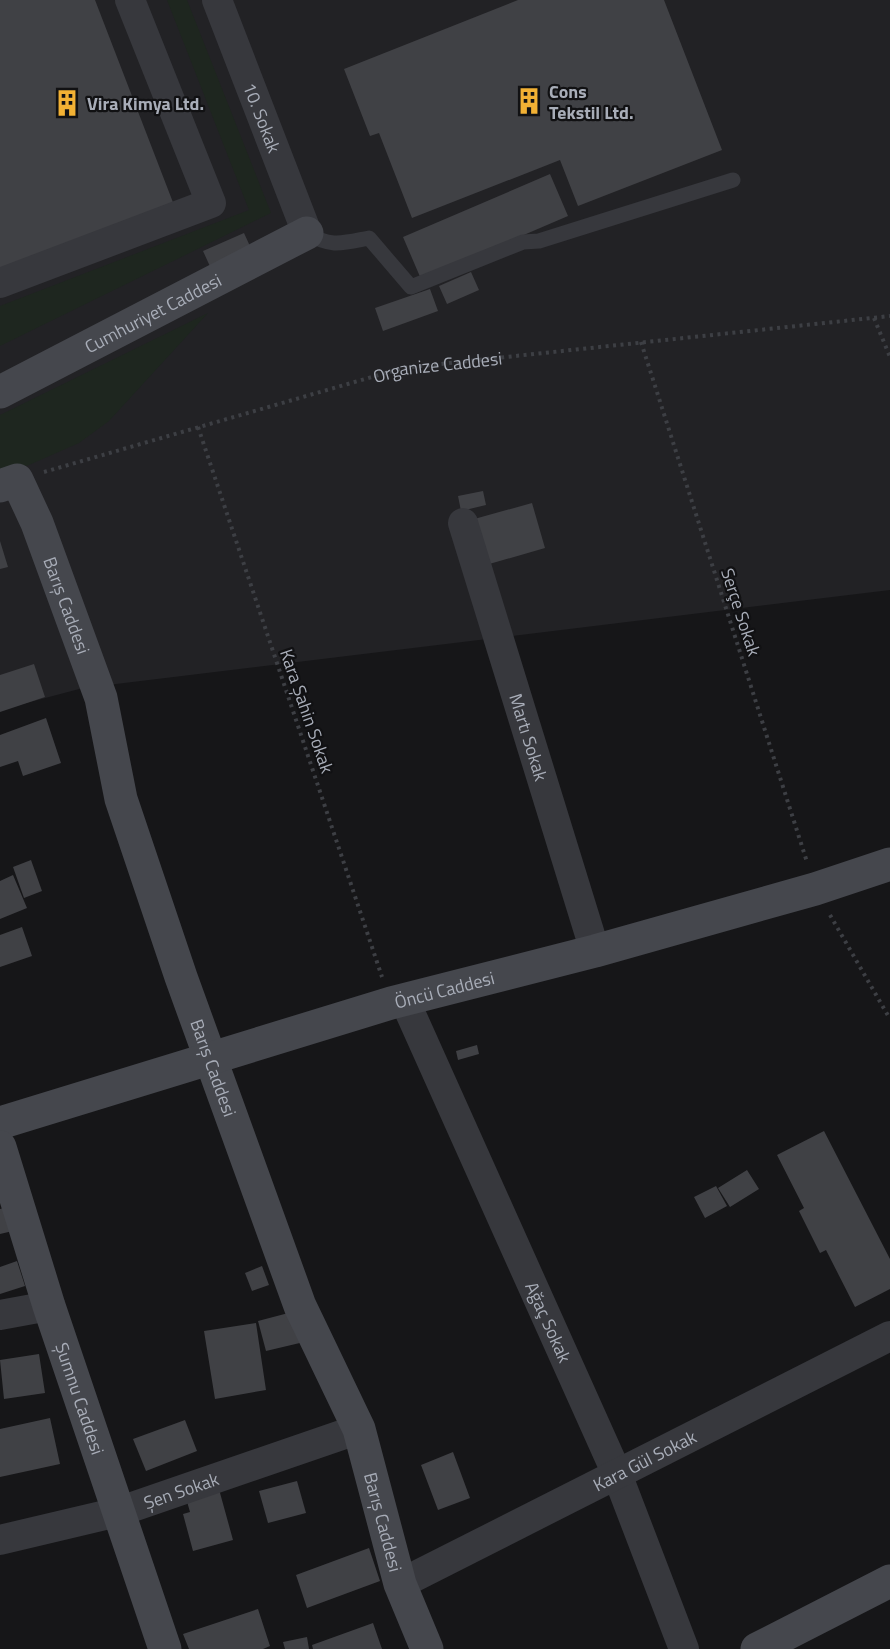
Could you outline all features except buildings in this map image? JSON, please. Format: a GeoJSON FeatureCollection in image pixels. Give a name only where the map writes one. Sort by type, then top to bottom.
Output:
{"type":"FeatureCollection","features":[{"type":"Feature","properties":{"kind":"street"},"geometry":{"type":"LineString","coordinates":[[0,283],[211,203],[130,0]]}},
{"type":"Feature","properties":{"kind":"street","name":"10. Sokak"},"geometry":{"type":"LineString","coordinates":[[217,0],[307,233]]}},
{"type":"Feature","properties":{"kind":"street","name":"Cumhuriyet Caddesi"},"geometry":{"type":"LineString","coordinates":[[0,392],[307,233]]}},
{"type":"Feature","properties":{"kind":"street","name":"Barış Caddesi"},"geometry":{"type":"LineString","coordinates":[[9,483],[37,523],[101,698],[122,799],[181,977],[300,1306],[359,1429],[400,1584],[427,1649]]}},
{"type":"Feature","properties":{"kind":"street","name":"Martı Sokak"},"geometry":{"type":"LineString","coordinates":[[463,523],[595,951]]}},
{"type":"Feature","properties":{"kind":"street","name":"Öncü Caddesi"},"geometry":{"type":"LineString","coordinates":[[0,1123],[398,1001],[595,951],[815,889],[890,864]]}},
{"type":"Feature","properties":{"kind":"street","name":"Ağaç Sokak"},"geometry":{"type":"LineString","coordinates":[[398,1001],[617,1474],[684,1649]]}},
{"type":"Feature","properties":{"kind":"street","name":"Şumnu Caddesi"},"geometry":{"type":"LineString","coordinates":[[0,1148],[49,1306],[165,1649]]}},
{"type":"Feature","properties":{"kind":"street"},"geometry":{"type":"LineString","coordinates":[[0,1315],[49,1306]]}},
{"type":"Feature","properties":{"kind":"street","name":"Kara Gül Sokak"},"geometry":{"type":"LineString","coordinates":[[400,1584],[890,1336]]}},
{"type":"Feature","properties":{"kind":"street","name":"Şen Sokak"},"geometry":{"type":"LineString","coordinates":[[0,1540],[118,1512],[359,1429]]}},
{"type":"Feature","properties":{"kind":"street"},"geometry":{"type":"LineString","coordinates":[[757,1649],[890,1581]]}},
{"type":"Feature","properties":{"kind":"lane"},"geometry":{"type":"LineString","coordinates":[[307,233],[319,241],[336,244],[369,238],[411,287],[523,242],[539,241],[733,180]]}},
{"type":"Feature","properties":{"kind":"path","name":"Organize Caddesi"},"geometry":{"type":"LineString","coordinates":[[9,483],[403,368],[890,316]]}},
{"type":"Feature","properties":{"kind":"path"},"geometry":{"type":"LineString","coordinates":[[874,318],[890,357]]}},
{"type":"Feature","properties":{"kind":"path","name":"Serçe Sokak"},"geometry":{"type":"LineString","coordinates":[[640,342],[815,889],[890,1019]]}},
{"type":"Feature","properties":{"kind":"path","name":"Kara Şahin Sokak"},"geometry":{"type":"LineString","coordinates":[[198,428],[398,1001]]}},
{"type":"Feature","properties":{"kind":"shaded area"},"geometry":{"type":"Polygon","coordinates":[[[0,0],[890,0],[890,590],[83,688],[0,710],[0,0]]]}},
{"type":"Feature","properties":{"kind":"shaded area"},"geometry":{"type":"Polygon","coordinates":[[[167,0],[187,0],[271,213],[0,346],[0,306],[249,210],[167,0]]]}},
{"type":"Feature","properties":{"kind":"shaded area"},"geometry":{"type":"Polygon","coordinates":[[[208,313],[109,421],[79,443],[29,465],[0,474],[0,415],[208,313]]]}},
{"type":"Feature","properties":{"kind":"place","name":"Cons Tekstil Ltd."},"geometry":{"type":"Point","coordinates":[529,101]}},
{"type":"Feature","properties":{"kind":"place","name":"Vira Kimya Ltd."},"geometry":{"type":"Point","coordinates":[67,103]}}]}
